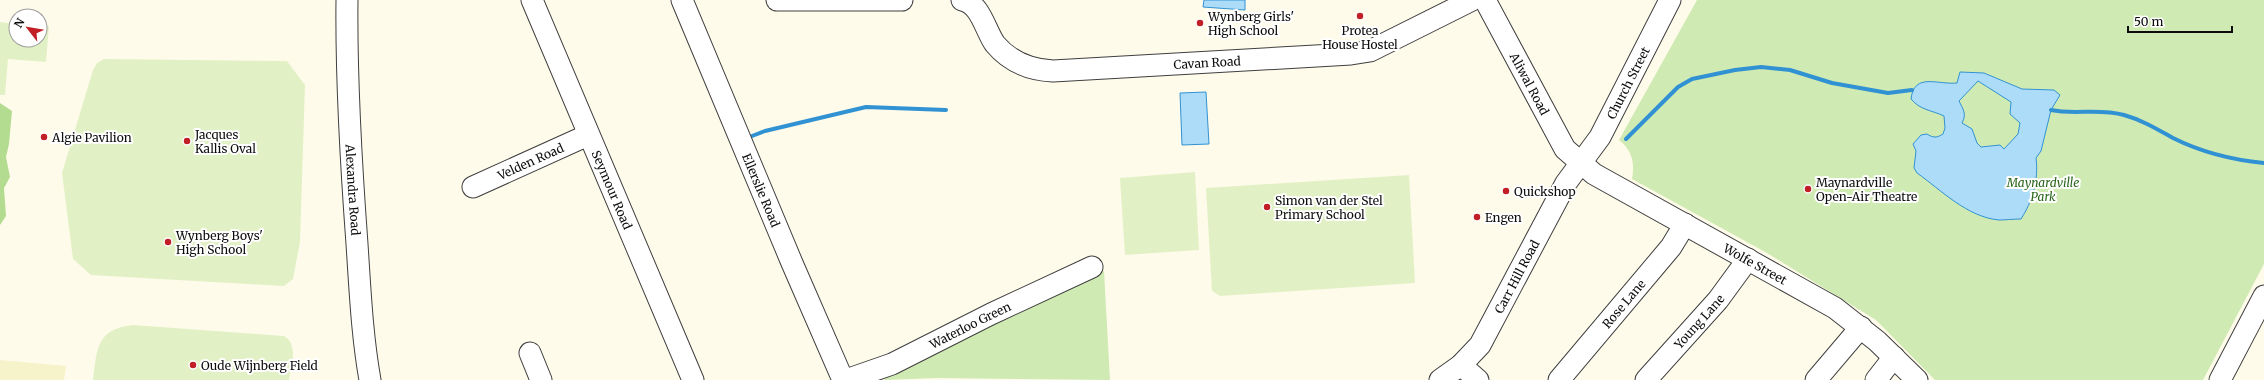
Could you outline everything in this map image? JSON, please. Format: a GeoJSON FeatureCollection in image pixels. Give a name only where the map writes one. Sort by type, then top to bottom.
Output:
{"type":"FeatureCollection","features":[{"type":"Feature","properties":{"kind":"street","name":"Alexandra Road"},"geometry":{"type":"LineString","coordinates":[[347,0],[349,100],[354,202],[362,309],[370,380]]}},
{"type":"Feature","properties":{"kind":"street","name":"Seymour Road"},"geometry":{"type":"LineString","coordinates":[[532,0],[693,380]]}},
{"type":"Feature","properties":{"kind":"street","name":"Ellerslie Road"},"geometry":{"type":"LineString","coordinates":[[682,0],[789,257],[843,380]]}},
{"type":"Feature","properties":{"kind":"street"},"geometry":{"type":"LineString","coordinates":[[777,0],[902,0]]}},
{"type":"Feature","properties":{"kind":"street","name":"Cavan Road"},"geometry":{"type":"LineString","coordinates":[[962,0],[974,7],[989,34],[1003,52],[1012,59],[1032,68],[1053,71],[1343,55],[1370,51],[1472,0]]}},
{"type":"Feature","properties":{"kind":"street","name":"Aliwal Road"},"geometry":{"type":"LineString","coordinates":[[1485,0],[1565,149],[1581,163]]}},
{"type":"Feature","properties":{"kind":"street","name":"Church Street"},"geometry":{"type":"LineString","coordinates":[[1581,163],[1600,137],[1670,0]]}},
{"type":"Feature","properties":{"kind":"street","name":"Velden Road"},"geometry":{"type":"LineString","coordinates":[[473,187],[588,135]]}},
{"type":"Feature","properties":{"kind":"street","name":"Wolfe Street"},"geometry":{"type":"LineString","coordinates":[[1581,163],[1594,174],[1812,294],[1861,327],[1917,380]]}},
{"type":"Feature","properties":{"kind":"street","name":"Carr Hill Road"},"geometry":{"type":"LineString","coordinates":[[1440,380],[1461,365],[1476,350],[1487,333],[1543,224],[1566,183],[1581,163]]}},
{"type":"Feature","properties":{"kind":"street","name":"Rose Lane"},"geometry":{"type":"LineString","coordinates":[[1559,380],[1671,247],[1684,224]]}},
{"type":"Feature","properties":{"kind":"street","name":"Young Lane"},"geometry":{"type":"LineString","coordinates":[[1646,380],[1718,300],[1748,259]]}},
{"type":"Feature","properties":{"kind":"street","name":"Waterloo Green"},"geometry":{"type":"LineString","coordinates":[[846,380],[892,364],[991,314],[1092,267]]}},
{"type":"Feature","properties":{"kind":"street"},"geometry":{"type":"LineString","coordinates":[[2220,380],[2264,296]]}},
{"type":"Feature","properties":{"kind":"street"},"geometry":{"type":"LineString","coordinates":[[1816,380],[1861,327]]}},
{"type":"Feature","properties":{"kind":"street"},"geometry":{"type":"LineString","coordinates":[[530,353],[541,380]]}},
{"type":"Feature","properties":{"kind":"street"},"geometry":{"type":"LineString","coordinates":[[1876,380],[1894,357]]}},
{"type":"Feature","properties":{"kind":"street"},"geometry":{"type":"LineString","coordinates":[[1461,365],[1478,380]]}},
{"type":"Feature","properties":{"kind":"shaded area"},"geometry":{"type":"Polygon","coordinates":[[[0,360],[66,366],[64,380],[0,380],[0,360]]]}},
{"type":"Feature","properties":{"kind":"green space","name":"Maynardville Park"},"geometry":{"type":"Polygon","coordinates":[[[1697,0],[2264,0],[2264,264],[2203,380],[1935,380],[1876,320],[1767,253],[1632,179],[1632,157],[1627,148],[1619,140],[1697,0]]]}},
{"type":"Feature","properties":{"kind":"green space"},"geometry":{"type":"Polygon","coordinates":[[[0,22],[8,23],[8,48],[47,48],[46,62],[8,59],[5,95],[0,95],[0,22]]]}},
{"type":"Feature","properties":{"kind":"green space","name":"Jacques Kallis Oval"},"geometry":{"type":"Polygon","coordinates":[[[104,59],[287,61],[305,85],[300,242],[293,279],[284,286],[91,275],[73,259],[62,173],[93,70],[97,63],[104,59]]]}},
{"type":"Feature","properties":{"kind":"green space"},"geometry":{"type":"Polygon","coordinates":[[[0,103],[12,111],[9,144],[6,157],[10,177],[4,188],[6,216],[0,225],[0,103]]]}},
{"type":"Feature","properties":{"kind":"green space"},"geometry":{"type":"Polygon","coordinates":[[[1195,172],[1199,250],[1125,255],[1120,178],[1195,172]]]}},
{"type":"Feature","properties":{"kind":"green space"},"geometry":{"type":"Polygon","coordinates":[[[1409,175],[1415,283],[1220,296],[1212,291],[1206,188],[1409,175]]]}},
{"type":"Feature","properties":{"kind":"green space"},"geometry":{"type":"Polygon","coordinates":[[[1104,271],[1110,380],[937,378],[885,380],[884,378],[1104,271]]]}},
{"type":"Feature","properties":{"kind":"green space","name":"Oude Wijnberg Field"},"geometry":{"type":"Polygon","coordinates":[[[133,325],[284,336],[289,340],[293,350],[289,380],[93,380],[98,350],[105,336],[121,327],[133,325]]]}},
{"type":"Feature","properties":{"kind":"water"},"geometry":{"type":"Polygon","coordinates":[[[1204,0],[1245,0],[1245,10],[1203,7],[1204,0]]]}},
{"type":"Feature","properties":{"kind":"water"},"geometry":{"type":"Polygon","coordinates":[[[1960,72],[1984,73],[2022,89],[2054,90],[2060,95],[2051,110],[2041,151],[2036,158],[2037,166],[2034,190],[2021,219],[1999,220],[1976,214],[1945,195],[1917,173],[1914,168],[1916,151],[1913,144],[1921,135],[1927,134],[1937,137],[1943,134],[1945,128],[1944,116],[1922,108],[1914,103],[1911,99],[1913,91],[1917,85],[1922,83],[1957,83],[1960,72]],[[1978,81],[1959,101],[1964,114],[1962,123],[1972,129],[1977,143],[1981,147],[2000,145],[2004,149],[2018,134],[2020,123],[2010,114],[2011,102],[1978,81]]]}},
{"type":"Feature","properties":{"kind":"water"},"geometry":{"type":"Polygon","coordinates":[[[1206,92],[1209,144],[1182,145],[1180,93],[1206,92]]]}},
{"type":"Feature","properties":{"kind":"waterway"},"geometry":{"type":"LineString","coordinates":[[1626,139],[1678,87],[1692,79],[1735,70],[1761,67],[1790,70],[1832,83],[1888,93],[1912,90]]}},
{"type":"Feature","properties":{"kind":"waterway"},"geometry":{"type":"LineString","coordinates":[[752,136],[765,131],[866,107],[946,110]]}},
{"type":"Feature","properties":{"kind":"waterway"},"geometry":{"type":"LineString","coordinates":[[2051,110],[2069,112],[2106,112],[2124,115],[2143,122],[2184,143],[2206,151],[2241,160],[2264,163]]}},
{"type":"Feature","properties":{"kind":"place","name":"Protea House Hostel"},"geometry":{"type":"Point","coordinates":[1360,16]}},
{"type":"Feature","properties":{"kind":"place","name":"Wynberg Girls' High School"},"geometry":{"type":"Point","coordinates":[1200,23]}},
{"type":"Feature","properties":{"kind":"place","name":"Algie Pavilion"},"geometry":{"type":"Point","coordinates":[44,137]}},
{"type":"Feature","properties":{"kind":"place","name":"Jacques Kallis Oval"},"geometry":{"type":"Point","coordinates":[187,141]}},
{"type":"Feature","properties":{"kind":"place","name":"Maynardville Open-Air Theatre"},"geometry":{"type":"Point","coordinates":[1808,189]}},
{"type":"Feature","properties":{"kind":"place","name":"Quickshop"},"geometry":{"type":"Point","coordinates":[1506,191]}},
{"type":"Feature","properties":{"kind":"place","name":"Simon van der Stel Primary School"},"geometry":{"type":"Point","coordinates":[1267,207]}},
{"type":"Feature","properties":{"kind":"place","name":"Engen"},"geometry":{"type":"Point","coordinates":[1477,217]}},
{"type":"Feature","properties":{"kind":"place","name":"Wynberg Boys' High School"},"geometry":{"type":"Point","coordinates":[168,242]}},
{"type":"Feature","properties":{"kind":"place","name":"Oude Wijnberg Field"},"geometry":{"type":"Point","coordinates":[193,365]}}]}
